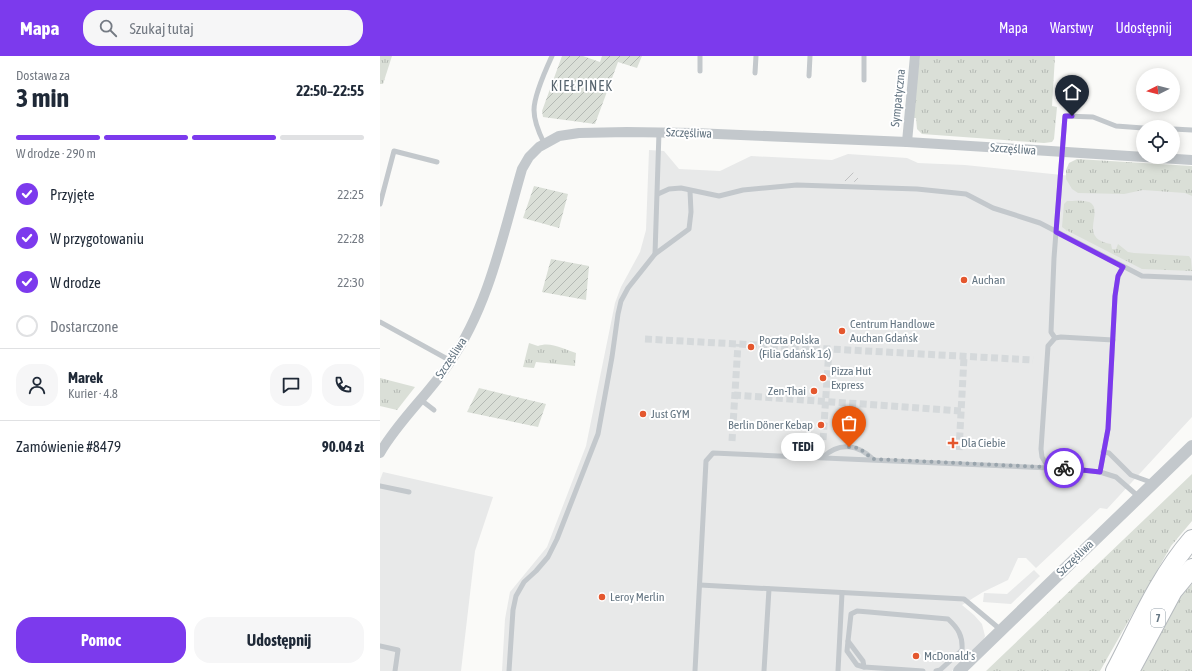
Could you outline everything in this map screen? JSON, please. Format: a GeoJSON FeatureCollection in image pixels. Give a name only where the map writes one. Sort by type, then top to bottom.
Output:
{"type":"FeatureCollection","features":[{"type":"Feature","properties":{"kind":"highway"},"geometry":{"type":"LineString","coordinates":[[1115,671],[1161,585],[1192,539]]}},
{"type":"Feature","properties":{"kind":"highway","name":"7"},"geometry":{"type":"LineString","coordinates":[[1130,671],[1173,591],[1192,568]]}},
{"type":"Feature","properties":{"kind":"street","name":"Sympatyczna"},"geometry":{"type":"LineString","coordinates":[[907,142],[915,56]]}},
{"type":"Feature","properties":{"kind":"street","name":"Szczęśliwa"},"geometry":{"type":"LineString","coordinates":[[380,453],[399,425],[421,400],[451,361],[468,331],[487,295],[522,169],[530,157],[544,143],[569,134],[659,132],[907,142],[1192,160]]}},
{"type":"Feature","properties":{"kind":"street","name":"Szczęśliwa"},"geometry":{"type":"LineString","coordinates":[[960,671],[1192,446]]}},
{"type":"Feature","properties":{"kind":"lane"},"geometry":{"type":"LineString","coordinates":[[544,143],[536,125],[534,111],[535,102],[552,56]]}},
{"type":"Feature","properties":{"kind":"lane"},"geometry":{"type":"LineString","coordinates":[[700,56],[700,71]]}},
{"type":"Feature","properties":{"kind":"lane"},"geometry":{"type":"LineString","coordinates":[[756,56],[756,73]]}},
{"type":"Feature","properties":{"kind":"lane"},"geometry":{"type":"LineString","coordinates":[[809,76],[810,56]]}},
{"type":"Feature","properties":{"kind":"lane"},"geometry":{"type":"LineString","coordinates":[[864,56],[864,80]]}},
{"type":"Feature","properties":{"kind":"lane"},"geometry":{"type":"LineString","coordinates":[[1055,338],[1051,332],[1056,232],[1065,116],[1093,117],[1116,126],[1136,127]]}},
{"type":"Feature","properties":{"kind":"lane"},"geometry":{"type":"LineString","coordinates":[[1180,129],[1192,130]]}},
{"type":"Feature","properties":{"kind":"lane"},"geometry":{"type":"LineString","coordinates":[[655,254],[659,132]]}},
{"type":"Feature","properties":{"kind":"lane"},"geometry":{"type":"LineString","coordinates":[[380,204],[394,151],[437,162]]}},
{"type":"Feature","properties":{"kind":"lane"},"geometry":{"type":"LineString","coordinates":[[658,194],[669,189],[681,188],[690,192],[719,196],[743,190],[797,185],[917,189],[966,194],[993,208],[1039,222],[1142,276],[1192,278]]}},
{"type":"Feature","properties":{"kind":"lane"},"geometry":{"type":"LineString","coordinates":[[509,671],[513,610],[516,596],[524,582],[548,557],[557,539],[598,434],[621,301],[628,288],[655,254],[688,229],[691,212],[690,192]]}},
{"type":"Feature","properties":{"kind":"lane"},"geometry":{"type":"LineString","coordinates":[[1100,472],[1108,429],[1118,276],[1123,267]]}},
{"type":"Feature","properties":{"kind":"lane"},"geometry":{"type":"LineString","coordinates":[[380,322],[451,361]]}},
{"type":"Feature","properties":{"kind":"lane"},"geometry":{"type":"LineString","coordinates":[[1048,467],[1042,457],[1042,425],[1048,346],[1055,338],[1061,336],[1113,340]]}},
{"type":"Feature","properties":{"kind":"lane"},"geometry":{"type":"LineString","coordinates":[[421,400],[434,410]]}},
{"type":"Feature","properties":{"kind":"lane"},"geometry":{"type":"LineString","coordinates":[[823,457],[831,449],[839,447],[859,448],[873,459]]}},
{"type":"Feature","properties":{"kind":"lane"},"geometry":{"type":"LineString","coordinates":[[695,671],[706,461],[709,456],[718,452],[1048,467],[1100,472],[1116,477],[1139,497]]}},
{"type":"Feature","properties":{"kind":"lane"},"geometry":{"type":"LineString","coordinates":[[1103,452],[1109,453],[1131,476],[1154,483]]}},
{"type":"Feature","properties":{"kind":"lane"},"geometry":{"type":"LineString","coordinates":[[380,486],[409,492]]}},
{"type":"Feature","properties":{"kind":"lane"},"geometry":{"type":"LineString","coordinates":[[700,585],[964,599],[1002,631]]}},
{"type":"Feature","properties":{"kind":"lane"},"geometry":{"type":"LineString","coordinates":[[764,671],[769,589]]}},
{"type":"Feature","properties":{"kind":"lane"},"geometry":{"type":"LineString","coordinates":[[838,671],[842,593]]}},
{"type":"Feature","properties":{"kind":"lane"},"geometry":{"type":"LineString","coordinates":[[923,671],[864,667],[856,665],[847,650],[851,614],[857,611],[948,619],[957,627],[962,642],[962,650],[940,670],[936,671]]}},
{"type":"Feature","properties":{"kind":"lane"},"geometry":{"type":"LineString","coordinates":[[380,646],[398,650],[395,671]]}},
{"type":"Feature","properties":{"kind":"shaded area"},"geometry":{"type":"Polygon","coordinates":[[[649,150],[664,151],[679,169],[720,171],[751,156],[832,160],[848,154],[907,158],[918,163],[965,165],[1120,181],[1192,186],[1192,417],[1107,509],[1100,508],[1036,568],[1026,558],[1018,558],[1008,580],[983,592],[962,605],[982,624],[985,636],[983,641],[952,671],[502,671],[505,619],[510,592],[547,547],[586,446],[615,303],[621,287],[640,252],[646,230],[649,150]]]}},
{"type":"Feature","properties":{"kind":"shaded area"},"geometry":{"type":"Polygon","coordinates":[[[844,172],[858,173],[858,182],[844,181],[844,172]]]}},
{"type":"Feature","properties":{"kind":"shaded area"},"geometry":{"type":"Polygon","coordinates":[[[383,472],[493,497],[475,551],[461,671],[380,671],[380,480],[383,472]]]}},
{"type":"Feature","properties":{"kind":"shaded area"},"geometry":{"type":"Polygon","coordinates":[[[1034,570],[1040,576],[1011,604],[983,602],[984,593],[1007,594],[1034,570]]]}},
{"type":"Feature","properties":{"kind":"green space"},"geometry":{"type":"Polygon","coordinates":[[[380,56],[392,56],[383,84],[380,84],[380,56]]]}},
{"type":"Feature","properties":{"kind":"green space"},"geometry":{"type":"Polygon","coordinates":[[[562,56],[583,56],[600,62],[602,56],[642,56],[637,68],[618,62],[595,124],[543,117],[542,111],[562,56]]]}},
{"type":"Feature","properties":{"kind":"green space"},"geometry":{"type":"Polygon","coordinates":[[[920,56],[1055,56],[1052,106],[1057,107],[1054,139],[1052,142],[1044,143],[922,134],[917,129],[916,118],[912,118],[920,56]]]}},
{"type":"Feature","properties":{"kind":"green space"},"geometry":{"type":"Polygon","coordinates":[[[1077,159],[1136,163],[1136,164],[1192,166],[1192,196],[1185,193],[1143,190],[1124,194],[1078,193],[1072,189],[1066,179],[1066,170],[1069,163],[1077,159]]]}},
{"type":"Feature","properties":{"kind":"green space"},"geometry":{"type":"Polygon","coordinates":[[[534,186],[568,194],[559,228],[523,218],[534,186]]]}},
{"type":"Feature","properties":{"kind":"green space"},"geometry":{"type":"Polygon","coordinates":[[[1067,201],[1087,201],[1093,206],[1095,211],[1093,230],[1095,236],[1101,241],[1111,244],[1112,249],[1116,249],[1118,244],[1128,252],[1189,256],[1191,259],[1192,271],[1142,269],[1066,230],[1062,227],[1064,204],[1067,201]]]}},
{"type":"Feature","properties":{"kind":"green space"},"geometry":{"type":"Polygon","coordinates":[[[551,259],[589,266],[586,300],[542,292],[551,259]]]}},
{"type":"Feature","properties":{"kind":"green space"},"geometry":{"type":"Polygon","coordinates":[[[529,343],[538,346],[547,344],[552,345],[576,353],[575,366],[536,362],[534,368],[523,367],[529,343]]]}},
{"type":"Feature","properties":{"kind":"green space"},"geometry":{"type":"Polygon","coordinates":[[[380,378],[415,387],[397,410],[380,406],[380,378]]]}},
{"type":"Feature","properties":{"kind":"green space"},"geometry":{"type":"Polygon","coordinates":[[[479,388],[546,404],[538,427],[467,412],[479,388]]]}},
{"type":"Feature","properties":{"kind":"green space"},"geometry":{"type":"Polygon","coordinates":[[[1192,474],[1192,521],[1171,546],[1100,671],[986,671],[1192,474]]]}},
{"type":"Feature","properties":{"kind":"green space"},"geometry":{"type":"Polygon","coordinates":[[[1192,584],[1192,671],[1141,671],[1182,594],[1192,584]]]}},
{"type":"Feature","properties":{"kind":"tunnel"},"geometry":{"type":"LineString","coordinates":[[645,339],[1033,360]]}},
{"type":"Feature","properties":{"kind":"tunnel"},"geometry":{"type":"LineString","coordinates":[[732,441],[738,344]]}},
{"type":"Feature","properties":{"kind":"tunnel"},"geometry":{"type":"LineString","coordinates":[[823,440],[829,349]]}},
{"type":"Feature","properties":{"kind":"tunnel"},"geometry":{"type":"LineString","coordinates":[[959,450],[964,357]]}},
{"type":"Feature","properties":{"kind":"tunnel"},"geometry":{"type":"LineString","coordinates":[[734,395],[961,411]]}},
{"type":"Feature","properties":{"kind":"way so far"},"geometry":{"type":"LineString","coordinates":[[849,447],[859,448],[873,459],[1064,468]]}},
{"type":"Feature","properties":{"kind":"place","name":"Auchan"},"geometry":{"type":"Point","coordinates":[964,280]}},
{"type":"Feature","properties":{"kind":"place","name":"Centrum Handlowe Auchan Gdańsk"},"geometry":{"type":"Point","coordinates":[842,331]}},
{"type":"Feature","properties":{"kind":"place","name":"Poczta Polska (Filia Gdańsk 16)"},"geometry":{"type":"Point","coordinates":[751,347]}},
{"type":"Feature","properties":{"kind":"place","name":"Pizza Hut Express"},"geometry":{"type":"Point","coordinates":[823,378]}},
{"type":"Feature","properties":{"kind":"place","name":"Zen-Thai"},"geometry":{"type":"Point","coordinates":[814,391]}},
{"type":"Feature","properties":{"kind":"place","name":"Just GYM"},"geometry":{"type":"Point","coordinates":[643,414]}},
{"type":"Feature","properties":{"kind":"place","name":"Berlin Döner Kebap"},"geometry":{"type":"Point","coordinates":[821,425]}},
{"type":"Feature","properties":{"kind":"place","name":"Dla Ciebie"},"geometry":{"type":"Point","coordinates":[953,443]}},
{"type":"Feature","properties":{"kind":"place","name":"TEDi"},"geometry":{"type":"Point","coordinates":[849,447]}},
{"type":"Feature","properties":{"kind":"place","name":"Leroy Merlin"},"geometry":{"type":"Point","coordinates":[602,597]}},
{"type":"Feature","properties":{"kind":"place","name":"McDonald's"},"geometry":{"type":"Point","coordinates":[916,656]}},
{"type":"Feature","properties":{"kind":"district","name":"KIEŁPINEK"},"geometry":{"type":"Point","coordinates":[582,86]}},
{"type":"Feature","properties":{"kind":"route"},"geometry":{"type":"LineString","coordinates":[[1064,468],[1100,472],[1108,429],[1115,296],[1118,276],[1123,267],[1056,232],[1065,116],[1072,116]]}}]}
